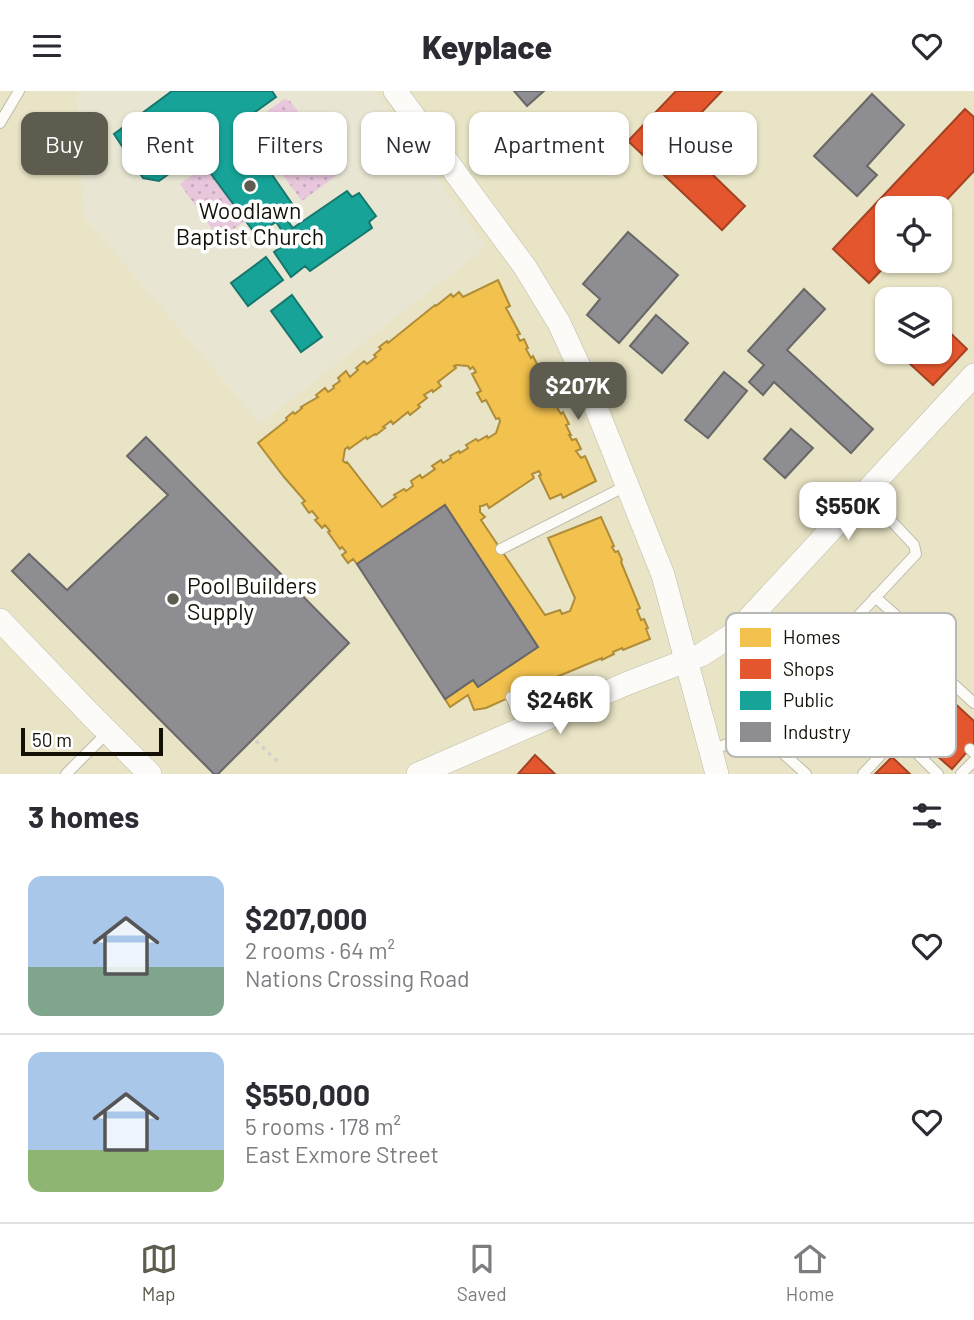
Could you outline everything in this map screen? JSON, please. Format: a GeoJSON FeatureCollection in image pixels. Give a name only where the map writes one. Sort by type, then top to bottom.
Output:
{"type":"FeatureCollection","features":[{"type":"Feature","properties":{"kind":"street"},"geometry":{"type":"LineString","coordinates":[[395,91],[536,283],[559,323],[583,375],[663,575],[717,774]]}},
{"type":"Feature","properties":{"kind":"street"},"geometry":{"type":"LineString","coordinates":[[754,613],[974,375]]}},
{"type":"Feature","properties":{"kind":"street"},"geometry":{"type":"LineString","coordinates":[[0,620],[150,774]]}},
{"type":"Feature","properties":{"kind":"street"},"geometry":{"type":"LineString","coordinates":[[418,774],[628,683],[687,661],[726,638]]}},
{"type":"Feature","properties":{"kind":"lane"},"geometry":{"type":"LineString","coordinates":[[0,123],[19,91]]}},
{"type":"Feature","properties":{"kind":"lane"},"geometry":{"type":"LineString","coordinates":[[501,549],[628,485]]}},
{"type":"Feature","properties":{"kind":"lane"},"geometry":{"type":"LineString","coordinates":[[860,613],[916,554],[914,545],[865,493]]}},
{"type":"Feature","properties":{"kind":"lane"},"geometry":{"type":"LineString","coordinates":[[875,597],[893,613]]}},
{"type":"Feature","properties":{"kind":"lane"},"geometry":{"type":"LineString","coordinates":[[956,686],[974,703]]}},
{"type":"Feature","properties":{"kind":"lane"},"geometry":{"type":"LineString","coordinates":[[511,697],[524,728]]}},
{"type":"Feature","properties":{"kind":"lane"},"geometry":{"type":"LineString","coordinates":[[66,774],[108,732]]}},
{"type":"Feature","properties":{"kind":"lane"},"geometry":{"type":"LineString","coordinates":[[711,750],[726,745]]}},
{"type":"Feature","properties":{"kind":"lane"},"geometry":{"type":"LineString","coordinates":[[787,757],[806,774]]}},
{"type":"Feature","properties":{"kind":"lane"},"geometry":{"type":"LineString","coordinates":[[869,772],[882,757]]}},
{"type":"Feature","properties":{"kind":"lane"},"geometry":{"type":"LineString","coordinates":[[920,757],[937,774]]}},
{"type":"Feature","properties":{"kind":"lane"},"geometry":{"type":"LineString","coordinates":[[961,774],[974,761]]}},
{"type":"Feature","properties":{"kind":"path"},"geometry":{"type":"LineString","coordinates":[[256,741],[278,762]]}},
{"type":"Feature","properties":{"kind":"shaded area"},"geometry":{"type":"Polygon","coordinates":[[[0,91],[77,91],[78,112],[21,112],[21,175],[81,175],[83,216],[260,424],[486,247],[435,175],[455,175],[455,112],[391,112],[376,91],[974,93],[974,774],[0,774],[0,91]]]}},
{"type":"Feature","properties":{"kind":"shaded area"},"geometry":{"type":"Polygon","coordinates":[[[284,99],[290,101],[298,112],[266,112],[284,99]]]}},
{"type":"Feature","properties":{"kind":"shaded area"},"geometry":{"type":"Polygon","coordinates":[[[192,175],[212,175],[245,221],[219,239],[180,184],[192,175]]]}},
{"type":"Feature","properties":{"kind":"shaded area"},"geometry":{"type":"Polygon","coordinates":[[[283,175],[337,175],[302,201],[283,175]]]}},
{"type":"Feature","properties":{"kind":"building: Homes"},"geometry":{"type":"Polygon","coordinates":[[[498,280],[510,306],[506,308],[520,334],[517,335],[520,341],[524,339],[528,348],[526,349],[538,366],[535,367],[545,386],[548,385],[553,396],[551,398],[569,424],[566,425],[569,435],[572,440],[576,439],[581,449],[576,451],[581,458],[585,456],[596,481],[563,498],[561,494],[550,499],[539,471],[532,474],[534,478],[489,508],[487,504],[480,506],[480,512],[485,517],[481,520],[545,615],[560,610],[562,614],[570,611],[575,598],[548,538],[601,517],[614,546],[612,547],[615,552],[618,551],[622,560],[640,608],[637,610],[641,620],[644,619],[650,639],[623,650],[622,648],[602,660],[554,678],[556,681],[545,685],[544,681],[515,697],[474,710],[468,695],[450,707],[445,699],[473,680],[478,687],[538,647],[445,505],[357,564],[353,559],[348,563],[342,555],[346,552],[342,547],[340,549],[325,525],[322,528],[315,520],[318,518],[312,511],[309,513],[302,503],[305,501],[258,443],[293,412],[295,414],[318,397],[316,395],[325,388],[328,392],[334,388],[340,381],[338,378],[346,371],[350,377],[364,361],[367,364],[376,357],[374,355],[381,349],[379,347],[387,341],[388,343],[435,305],[451,294],[453,297],[459,292],[463,297],[498,280]],[[454,366],[456,368],[438,382],[441,386],[424,395],[427,398],[410,415],[408,412],[393,424],[391,421],[376,435],[367,439],[366,437],[345,449],[343,461],[347,462],[382,507],[396,497],[394,495],[413,486],[411,481],[420,475],[422,478],[435,469],[432,466],[441,460],[443,463],[451,458],[450,456],[468,448],[466,445],[476,439],[478,441],[487,436],[488,438],[496,433],[499,418],[496,419],[486,400],[482,402],[477,393],[481,391],[472,374],[476,372],[473,367],[470,369],[468,366],[454,366]]]}},
{"type":"Feature","properties":{"kind":"building: Shops"},"geometry":{"type":"Polygon","coordinates":[[[676,91],[722,91],[702,112],[656,112],[676,91]]]}},
{"type":"Feature","properties":{"kind":"building: Shops"},"geometry":{"type":"Polygon","coordinates":[[[965,109],[974,117],[974,171],[950,196],[883,196],[965,109]]]}},
{"type":"Feature","properties":{"kind":"building: Shops"},"geometry":{"type":"Polygon","coordinates":[[[643,125],[643,155],[629,142],[643,125]]]}},
{"type":"Feature","properties":{"kind":"building: Shops"},"geometry":{"type":"Polygon","coordinates":[[[664,175],[713,175],[745,206],[722,230],[664,175]]]}},
{"type":"Feature","properties":{"kind":"building: Shops"},"geometry":{"type":"Polygon","coordinates":[[[875,204],[875,273],[879,273],[869,283],[833,249],[875,204]]]}},
{"type":"Feature","properties":{"kind":"building: Shops"},"geometry":{"type":"Polygon","coordinates":[[[952,335],[967,349],[933,385],[910,364],[952,364],[952,335]]]}},
{"type":"Feature","properties":{"kind":"building: Shops"},"geometry":{"type":"Polygon","coordinates":[[[956,704],[974,721],[974,744],[952,769],[938,757],[956,757],[956,704]]]}},
{"type":"Feature","properties":{"kind":"building: Shops"},"geometry":{"type":"Polygon","coordinates":[[[535,755],[555,774],[518,774],[535,755]]]}},
{"type":"Feature","properties":{"kind":"building: Shops"},"geometry":{"type":"Polygon","coordinates":[[[892,757],[910,774],[875,774],[892,757]]]}},
{"type":"Feature","properties":{"kind":"building: Public","name":"Woodlawn Baptist Church"},"geometry":{"type":"Polygon","coordinates":[[[172,91],[272,91],[276,97],[255,112],[233,112],[233,175],[272,175],[295,208],[284,216],[293,228],[347,191],[352,197],[359,193],[376,216],[369,222],[372,228],[310,271],[305,266],[291,277],[274,252],[289,241],[276,222],[256,235],[212,175],[219,175],[219,112],[144,112],[172,91]]]}},
{"type":"Feature","properties":{"kind":"building: Public","name":"Woodlawn Baptist Church"},"geometry":{"type":"Polygon","coordinates":[[[122,128],[122,146],[114,134],[122,128]]]}},
{"type":"Feature","properties":{"kind":"building: Public","name":"Woodlawn Baptist Church"},"geometry":{"type":"Polygon","coordinates":[[[141,175],[167,175],[159,181],[143,178],[141,175]]]}},
{"type":"Feature","properties":{"kind":"building: Public"},"geometry":{"type":"Polygon","coordinates":[[[266,257],[283,280],[248,306],[231,283],[266,257]]]}},
{"type":"Feature","properties":{"kind":"building: Public"},"geometry":{"type":"Polygon","coordinates":[[[292,295],[322,337],[301,352],[271,311],[292,295]]]}},
{"type":"Feature","properties":{"kind":"building: Industry"},"geometry":{"type":"Polygon","coordinates":[[[514,91],[544,91],[527,106],[514,91]]]}},
{"type":"Feature","properties":{"kind":"building: Industry"},"geometry":{"type":"Polygon","coordinates":[[[872,94],[904,125],[867,166],[877,175],[857,196],[814,156],[872,94]]]}},
{"type":"Feature","properties":{"kind":"building: Industry"},"geometry":{"type":"Polygon","coordinates":[[[628,232],[678,275],[619,343],[587,315],[600,299],[583,284],[628,232]]]}},
{"type":"Feature","properties":{"kind":"building: Industry"},"geometry":{"type":"Polygon","coordinates":[[[804,289],[825,309],[787,350],[873,429],[851,453],[774,382],[763,395],[749,382],[764,365],[748,351],[804,289]]]}},
{"type":"Feature","properties":{"kind":"building: Industry"},"geometry":{"type":"Polygon","coordinates":[[[656,315],[688,343],[662,373],[630,346],[656,315]]]}},
{"type":"Feature","properties":{"kind":"building: Industry"},"geometry":{"type":"Polygon","coordinates":[[[724,372],[747,391],[708,438],[685,420],[724,372]]]}},
{"type":"Feature","properties":{"kind":"building: Industry"},"geometry":{"type":"Polygon","coordinates":[[[791,429],[813,448],[785,478],[764,459],[791,429]]]}},
{"type":"Feature","properties":{"kind":"building: Industry","name":"Pool Builders Supply"},"geometry":{"type":"Polygon","coordinates":[[[146,437],[349,643],[218,774],[214,774],[12,571],[29,554],[67,590],[168,495],[127,456],[146,437]]]}},
{"type":"Feature","properties":{"kind":"building: Industry"},"geometry":{"type":"Polygon","coordinates":[[[445,505],[538,647],[478,687],[473,680],[445,699],[357,564],[445,505]]]}},
{"type":"Feature","properties":{"kind":"place","name":"Woodlawn Baptist Church"},"geometry":{"type":"Point","coordinates":[250,186]}},
{"type":"Feature","properties":{"kind":"place","name":"Pool Builders Supply"},"geometry":{"type":"Point","coordinates":[173,599]}}]}
